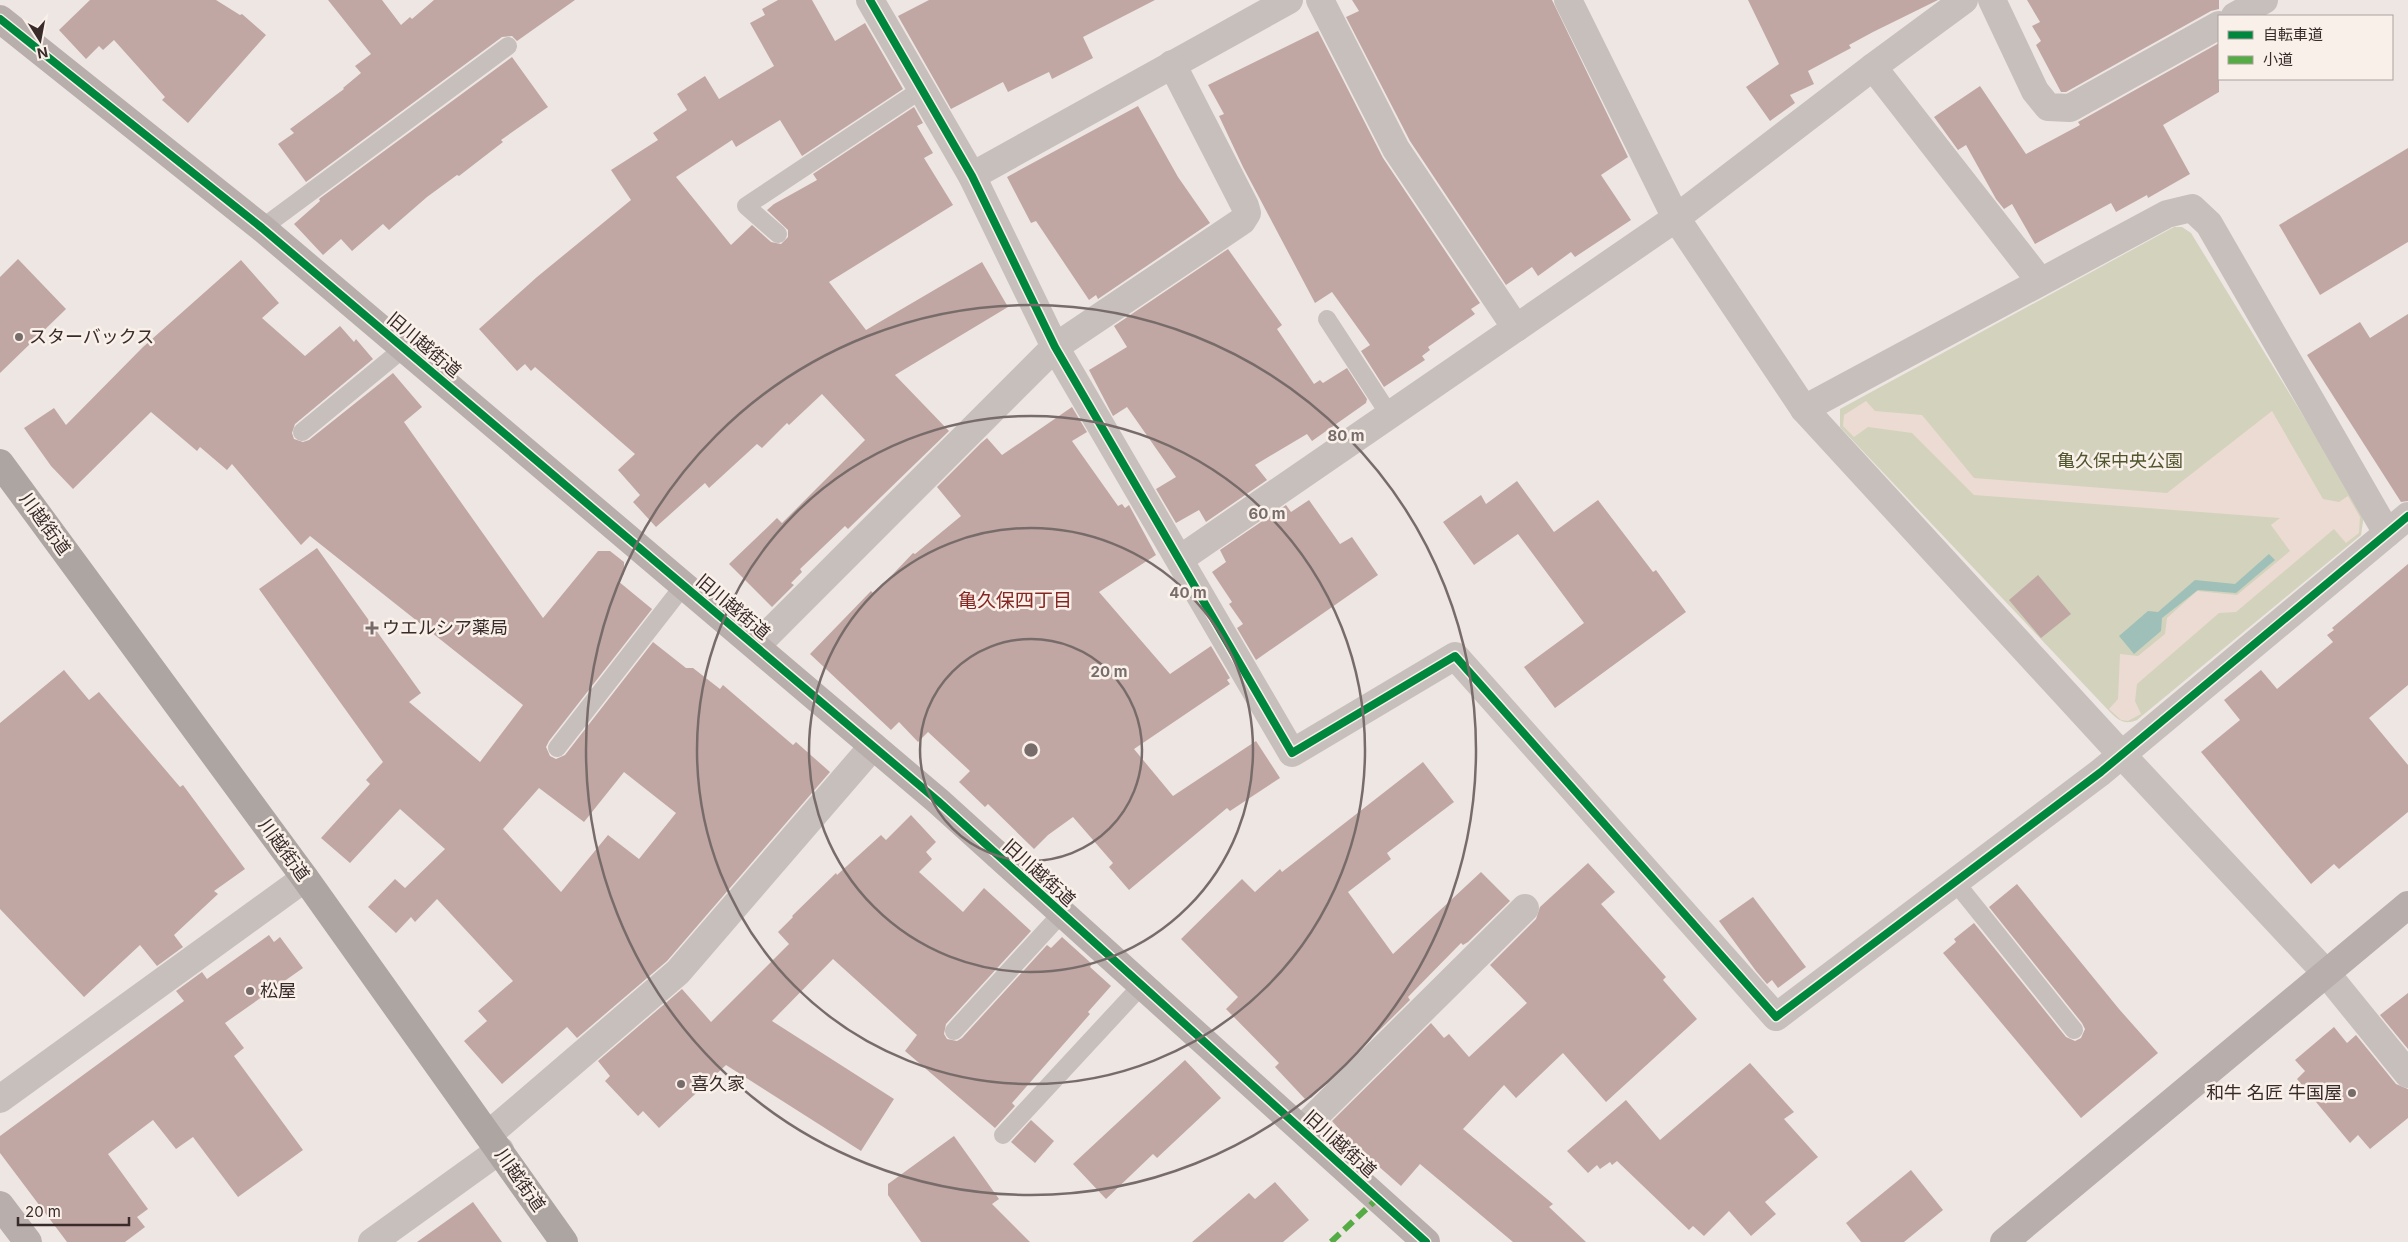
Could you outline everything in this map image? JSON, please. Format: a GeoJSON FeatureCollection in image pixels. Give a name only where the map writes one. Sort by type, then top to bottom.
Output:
{"type":"FeatureCollection","features":[{"type":"Feature","properties":{"kind":"highway","name":"川越街道"},"geometry":{"type":"LineString","coordinates":[[0,462],[305,878],[564,1242]]}},
{"type":"Feature","properties":{"kind":"street"},"geometry":{"type":"LineString","coordinates":[[870,0],[972,176],[1055,348],[1292,753],[1455,656],[1776,1016],[1956,883],[2122,755],[2408,516]]}},
{"type":"Feature","properties":{"kind":"street"},"geometry":{"type":"LineString","coordinates":[[972,176],[1289,0]]}},
{"type":"Feature","properties":{"kind":"street"},"geometry":{"type":"LineString","coordinates":[[1320,0],[1396,149],[1516,328]]}},
{"type":"Feature","properties":{"kind":"street"},"geometry":{"type":"LineString","coordinates":[[1568,0],[1676,218],[1804,409],[2122,755],[2326,973],[2408,1074]]}},
{"type":"Feature","properties":{"kind":"street"},"geometry":{"type":"LineString","coordinates":[[1180,560],[1389,414],[1676,218],[1872,67],[1964,0]]}},
{"type":"Feature","properties":{"kind":"street"},"geometry":{"type":"LineString","coordinates":[[1992,0],[2035,91],[2048,107],[2070,108],[2218,26]]}},
{"type":"Feature","properties":{"kind":"street","name":"旧川越街道"},"geometry":{"type":"LineString","coordinates":[[0,18],[262,228],[873,746],[1062,913],[1426,1242]]}},
{"type":"Feature","properties":{"kind":"street"},"geometry":{"type":"LineString","coordinates":[[756,646],[1055,348],[1242,221],[1247,213],[1172,64]]}},
{"type":"Feature","properties":{"kind":"street"},"geometry":{"type":"LineString","coordinates":[[1872,67],[2040,281]]}},
{"type":"Feature","properties":{"kind":"street"},"geometry":{"type":"LineString","coordinates":[[1804,409],[2167,214],[2192,208],[2209,224],[2387,533]]}},
{"type":"Feature","properties":{"kind":"street"},"geometry":{"type":"LineString","coordinates":[[372,1242],[494,1143],[678,972],[873,746]]}},
{"type":"Feature","properties":{"kind":"street"},"geometry":{"type":"LineString","coordinates":[[0,1099],[305,878]]}},
{"type":"Feature","properties":{"kind":"street"},"geometry":{"type":"LineString","coordinates":[[2004,1242],[2408,905]]}},
{"type":"Feature","properties":{"kind":"street"},"geometry":{"type":"LineString","coordinates":[[1302,1129],[1524,908]]}},
{"type":"Feature","properties":{"kind":"street"},"geometry":{"type":"LineString","coordinates":[[0,1205],[28,1242]]}},
{"type":"Feature","properties":{"kind":"lane"},"geometry":{"type":"LineString","coordinates":[[262,228],[508,46]]}},
{"type":"Feature","properties":{"kind":"lane"},"geometry":{"type":"LineString","coordinates":[[778,234],[746,206],[922,89]]}},
{"type":"Feature","properties":{"kind":"lane"},"geometry":{"type":"LineString","coordinates":[[1327,318],[1389,414]]}},
{"type":"Feature","properties":{"kind":"lane"},"geometry":{"type":"LineString","coordinates":[[302,432],[404,348]]}},
{"type":"Feature","properties":{"kind":"lane"},"geometry":{"type":"LineString","coordinates":[[557,748],[684,586]]}},
{"type":"Feature","properties":{"kind":"lane"},"geometry":{"type":"LineString","coordinates":[[1956,883],[2074,1030]]}},
{"type":"Feature","properties":{"kind":"lane"},"geometry":{"type":"LineString","coordinates":[[954,1031],[1062,913]]}},
{"type":"Feature","properties":{"kind":"lane"},"geometry":{"type":"LineString","coordinates":[[1003,1136],[1142,985]]}},
{"type":"Feature","properties":{"kind":"green space","name":"亀久保中央公園"},"geometry":{"type":"Polygon","coordinates":[[[2174,227],[2182,227],[2191,233],[2364,515],[2361,535],[2137,720],[2126,722],[2119,720],[2110,712],[1840,427],[1840,409],[2174,227]]]}},
{"type":"Feature","properties":{"kind":"shaded area"},"geometry":{"type":"Polygon","coordinates":[[[1866,401],[1875,411],[1922,415],[1974,478],[2167,493],[2272,411],[2323,499],[2339,502],[2348,496],[2360,517],[2359,533],[2346,543],[2334,529],[2236,612],[2219,613],[2137,684],[2135,701],[2141,714],[2128,721],[2121,720],[2109,709],[2118,699],[2120,654],[2138,656],[2165,634],[2167,618],[2197,591],[2237,595],[2290,551],[2271,525],[2280,518],[1974,495],[1912,433],[1868,427],[1854,437],[1843,426],[1844,415],[1866,401]]]}},
{"type":"Feature","properties":{"kind":"water"},"geometry":{"type":"Polygon","coordinates":[[[2269,554],[2275,560],[2236,593],[2198,590],[2162,618],[2161,631],[2134,654],[2119,636],[2148,611],[2158,612],[2195,580],[2235,584],[2269,554]]]}},
{"type":"Feature","properties":{"kind":"building"},"geometry":{"type":"Polygon","coordinates":[[[90,0],[216,0],[240,15],[242,14],[266,35],[188,123],[162,100],[165,97],[114,40],[103,50],[99,46],[86,59],[59,30],[90,0]]]}},
{"type":"Feature","properties":{"kind":"building"},"geometry":{"type":"Polygon","coordinates":[[[328,0],[382,0],[401,25],[410,17],[412,19],[434,0],[575,0],[517,41],[512,36],[502,37],[306,182],[278,144],[294,133],[290,129],[344,89],[361,73],[355,66],[371,54],[328,0]]]}},
{"type":"Feature","properties":{"kind":"building"},"geometry":{"type":"Polygon","coordinates":[[[778,0],[812,0],[835,41],[865,23],[903,89],[802,156],[780,120],[736,147],[732,140],[676,177],[731,245],[752,225],[771,242],[781,244],[788,237],[788,230],[767,210],[774,204],[817,180],[813,174],[914,107],[923,123],[917,126],[933,153],[924,158],[953,205],[829,282],[866,330],[982,262],[1008,307],[895,375],[949,431],[848,529],[845,526],[800,569],[802,572],[791,583],[794,585],[772,607],[729,564],[777,518],[782,523],[865,440],[822,394],[789,425],[787,423],[762,448],[757,444],[709,488],[705,483],[656,527],[633,502],[640,495],[618,470],[635,454],[535,367],[531,371],[525,364],[517,371],[479,329],[537,277],[631,200],[611,170],[658,140],[653,133],[687,110],[677,94],[705,76],[719,99],[774,66],[750,23],[765,15],[762,9],[778,0]]]}},
{"type":"Feature","properties":{"kind":"building"},"geometry":{"type":"Polygon","coordinates":[[[929,0],[1155,0],[1083,37],[1093,58],[1052,79],[1049,72],[1008,92],[1003,82],[951,109],[898,16],[929,0]]]}},
{"type":"Feature","properties":{"kind":"building"},"geometry":{"type":"Polygon","coordinates":[[[1352,0],[1552,0],[1628,157],[1601,175],[1631,220],[1575,257],[1571,252],[1538,276],[1532,267],[1506,285],[1410,141],[1346,17],[1359,11],[1352,0]]]}},
{"type":"Feature","properties":{"kind":"building"},"geometry":{"type":"Polygon","coordinates":[[[1748,0],[1938,0],[1849,45],[1851,48],[1808,71],[1814,84],[1790,95],[1795,103],[1770,121],[1746,87],[1779,64],[1748,0]]]}},
{"type":"Feature","properties":{"kind":"building"},"geometry":{"type":"Polygon","coordinates":[[[2027,0],[2219,0],[2219,9],[2211,11],[2066,92],[2061,92],[2036,45],[2041,41],[2032,26],[2040,22],[2027,0]]]}},
{"type":"Feature","properties":{"kind":"building"},"geometry":{"type":"Polygon","coordinates":[[[1318,31],[1383,158],[1480,303],[1471,309],[1475,314],[1428,347],[1430,350],[1422,356],[1425,360],[1384,387],[1361,351],[1370,345],[1332,292],[1315,303],[1243,167],[1219,116],[1224,114],[1208,85],[1318,31]]]}},
{"type":"Feature","properties":{"kind":"building"},"geometry":{"type":"Polygon","coordinates":[[[2218,44],[2219,92],[2163,125],[2190,174],[2148,198],[2147,195],[2116,212],[2111,203],[2035,244],[2012,204],[2004,209],[1996,199],[1966,145],[1958,150],[1934,117],[1980,86],[2026,154],[2080,125],[2078,122],[2218,44]]]}},
{"type":"Feature","properties":{"kind":"building"},"geometry":{"type":"Polygon","coordinates":[[[512,57],[548,107],[501,140],[503,142],[459,176],[457,175],[427,197],[389,230],[383,224],[352,251],[341,239],[323,255],[294,224],[320,201],[319,199],[512,57]]]}},
{"type":"Feature","properties":{"kind":"building"},"geometry":{"type":"Polygon","coordinates":[[[1138,106],[1178,177],[1210,223],[1098,299],[1096,295],[1089,300],[1036,221],[1031,223],[1007,177],[1138,106]]]}},
{"type":"Feature","properties":{"kind":"building"},"geometry":{"type":"Polygon","coordinates":[[[2408,148],[2408,242],[2320,295],[2279,225],[2408,148]]]}},
{"type":"Feature","properties":{"kind":"building"},"geometry":{"type":"Polygon","coordinates":[[[1228,249],[1282,325],[1277,329],[1314,384],[1320,380],[1323,383],[1347,368],[1367,399],[1366,403],[1312,441],[1307,434],[1255,465],[1267,480],[1206,522],[1199,510],[1176,523],[1156,489],[1176,477],[1127,407],[1113,416],[1089,370],[1127,347],[1114,326],[1228,249]]]}},
{"type":"Feature","properties":{"kind":"building","name":"スターバックス"},"geometry":{"type":"Polygon","coordinates":[[[18,259],[66,309],[0,373],[0,277],[18,259]]]}},
{"type":"Feature","properties":{"kind":"building"},"geometry":{"type":"Polygon","coordinates":[[[241,260],[279,303],[262,318],[305,356],[340,326],[354,342],[356,339],[373,359],[295,424],[292,433],[294,439],[303,442],[309,440],[393,373],[422,407],[404,422],[543,618],[598,551],[610,551],[624,562],[624,574],[618,581],[652,609],[549,741],[546,747],[550,756],[556,759],[565,755],[653,642],[686,668],[693,668],[720,689],[723,685],[793,745],[796,742],[830,772],[667,961],[577,1038],[567,1027],[502,1084],[464,1041],[487,1021],[478,1011],[513,981],[437,899],[415,922],[411,917],[396,933],[368,907],[395,879],[405,888],[445,849],[400,809],[350,863],[321,838],[370,784],[366,780],[383,762],[259,589],[317,548],[421,693],[409,702],[480,762],[523,705],[310,536],[301,545],[232,464],[227,470],[200,447],[197,451],[151,412],[73,489],[51,466],[24,428],[54,408],[66,425],[143,347],[241,260]],[[624,772],[584,822],[539,788],[503,829],[561,892],[608,835],[639,859],[676,813],[624,772]]]}},
{"type":"Feature","properties":{"kind":"building"},"geometry":{"type":"Polygon","coordinates":[[[2408,314],[2408,501],[2401,502],[2307,355],[2360,322],[2370,338],[2408,314]]]}},
{"type":"Feature","properties":{"kind":"building"},"geometry":{"type":"Polygon","coordinates":[[[1072,407],[1087,432],[1072,441],[1118,506],[1122,504],[1125,508],[1129,505],[1156,555],[1099,592],[1170,674],[1211,646],[1230,678],[1227,680],[1230,684],[1134,749],[1173,796],[1256,741],[1280,778],[1230,811],[1227,808],[1129,890],[1109,867],[1113,863],[1073,817],[1048,835],[1034,849],[988,804],[985,807],[959,782],[970,771],[928,732],[918,742],[899,722],[891,730],[810,654],[871,591],[874,594],[913,553],[915,554],[961,516],[937,487],[981,443],[987,438],[1002,455],[1072,407]]]}},
{"type":"Feature","properties":{"kind":"building"},"geometry":{"type":"Polygon","coordinates":[[[1517,481],[1554,532],[1598,500],[1653,572],[1656,570],[1686,612],[1555,708],[1524,667],[1584,623],[1518,534],[1474,565],[1443,522],[1481,495],[1486,504],[1517,481]]]}},
{"type":"Feature","properties":{"kind":"building"},"geometry":{"type":"Polygon","coordinates":[[[1309,500],[1340,544],[1352,537],[1378,575],[1256,660],[1237,628],[1243,624],[1229,604],[1232,602],[1212,572],[1226,562],[1220,550],[1286,505],[1291,512],[1309,500]]]}},
{"type":"Feature","properties":{"kind":"building"},"geometry":{"type":"Polygon","coordinates":[[[2408,564],[2408,685],[2369,718],[2408,765],[2408,812],[2339,869],[2334,864],[2311,884],[2201,752],[2240,720],[2224,700],[2261,670],[2277,689],[2333,642],[2327,635],[2334,630],[2332,628],[2408,564]]]}},
{"type":"Feature","properties":{"kind":"building"},"geometry":{"type":"Polygon","coordinates":[[[2038,575],[2071,614],[2041,638],[2009,600],[2038,575]]]}},
{"type":"Feature","properties":{"kind":"building"},"geometry":{"type":"Polygon","coordinates":[[[64,670],[89,700],[99,692],[180,787],[183,785],[245,869],[214,891],[218,894],[174,935],[183,947],[157,966],[140,945],[84,997],[0,909],[0,723],[64,670]]]}},
{"type":"Feature","properties":{"kind":"building"},"geometry":{"type":"Polygon","coordinates":[[[1423,762],[1454,802],[1387,853],[1391,859],[1348,892],[1393,954],[1481,872],[1510,901],[1468,942],[1463,945],[1461,943],[1408,997],[1410,1000],[1311,1098],[1309,1096],[1305,1099],[1275,1067],[1279,1063],[1226,1009],[1238,997],[1181,939],[1242,879],[1255,892],[1280,869],[1282,872],[1423,762]]]}},
{"type":"Feature","properties":{"kind":"building"},"geometry":{"type":"Polygon","coordinates":[[[911,815],[936,842],[926,852],[932,859],[919,872],[963,912],[984,888],[1031,931],[946,1024],[944,1034],[947,1039],[957,1041],[962,1038],[1047,945],[1051,948],[1062,937],[1092,964],[1090,967],[1111,986],[1088,1012],[1090,1014],[1012,1103],[1015,1106],[995,1128],[905,1051],[917,1035],[833,959],[772,1021],[894,1099],[861,1151],[726,1065],[659,1128],[643,1111],[638,1116],[605,1081],[610,1076],[598,1061],[682,989],[711,1022],[789,944],[778,932],[792,916],[836,873],[837,875],[881,835],[886,840],[911,815]]]}},
{"type":"Feature","properties":{"kind":"building"},"geometry":{"type":"Polygon","coordinates":[[[1588,863],[1615,892],[1601,904],[1666,977],[1663,980],[1697,1019],[1606,1102],[1563,1053],[1516,1098],[1504,1085],[1463,1129],[1553,1204],[1549,1207],[1586,1242],[1513,1242],[1420,1164],[1401,1186],[1361,1151],[1359,1152],[1332,1121],[1431,1023],[1444,1038],[1449,1034],[1469,1057],[1527,1003],[1490,965],[1536,919],[1540,907],[1588,863]]]}},
{"type":"Feature","properties":{"kind":"building"},"geometry":{"type":"Polygon","coordinates":[[[2017,884],[2119,1009],[2158,1053],[2081,1118],[1943,953],[1956,942],[1954,939],[1974,923],[2066,1037],[2075,1041],[2081,1038],[2085,1029],[2082,1023],[1989,907],[2017,884]]]}},
{"type":"Feature","properties":{"kind":"building"},"geometry":{"type":"Polygon","coordinates":[[[1753,897],[1806,967],[1778,988],[1772,980],[1767,984],[1719,921],[1753,897]]]}},
{"type":"Feature","properties":{"kind":"building"},"geometry":{"type":"Polygon","coordinates":[[[269,935],[274,942],[280,937],[303,968],[225,1023],[244,1048],[234,1056],[303,1150],[238,1197],[193,1137],[176,1149],[153,1120],[108,1154],[148,1209],[137,1217],[145,1227],[125,1242],[67,1242],[0,1153],[0,1136],[184,1001],[176,991],[202,972],[207,979],[269,935]]]}},
{"type":"Feature","properties":{"kind":"building"},"geometry":{"type":"Polygon","coordinates":[[[2408,993],[2408,1049],[2380,1015],[2408,993]]]}},
{"type":"Feature","properties":{"kind":"building","name":"和牛 名匠 牛国屋"},"geometry":{"type":"Polygon","coordinates":[[[2334,1027],[2347,1043],[2356,1035],[2396,1084],[2408,1089],[2408,1118],[2370,1149],[2358,1135],[2350,1143],[2297,1079],[2305,1071],[2295,1060],[2334,1027]]]}},
{"type":"Feature","properties":{"kind":"building"},"geometry":{"type":"Polygon","coordinates":[[[1185,1060],[1221,1098],[1157,1158],[1153,1154],[1106,1199],[1073,1164],[1185,1060]]]}},
{"type":"Feature","properties":{"kind":"building"},"geometry":{"type":"Polygon","coordinates":[[[1750,1063],[1794,1112],[1784,1119],[1818,1157],[1765,1202],[1776,1214],[1751,1236],[1729,1211],[1704,1236],[1693,1226],[1689,1230],[1617,1161],[1612,1165],[1610,1162],[1600,1169],[1597,1165],[1588,1173],[1567,1151],[1626,1100],[1660,1140],[1750,1063]]]}},
{"type":"Feature","properties":{"kind":"building"},"geometry":{"type":"Polygon","coordinates":[[[1031,1120],[1054,1141],[1035,1163],[1011,1142],[1031,1120]]]}},
{"type":"Feature","properties":{"kind":"building"},"geometry":{"type":"Polygon","coordinates":[[[954,1136],[999,1199],[992,1204],[1030,1242],[921,1242],[888,1195],[888,1184],[954,1136]]]}},
{"type":"Feature","properties":{"kind":"building"},"geometry":{"type":"Polygon","coordinates":[[[1911,1170],[1943,1210],[1904,1242],[1861,1242],[1846,1223],[1911,1170]]]}},
{"type":"Feature","properties":{"kind":"building"},"geometry":{"type":"Polygon","coordinates":[[[1275,1182],[1309,1220],[1283,1242],[1192,1242],[1249,1193],[1255,1199],[1275,1182]]]}},
{"type":"Feature","properties":{"kind":"building"},"geometry":{"type":"Polygon","coordinates":[[[473,1202],[502,1242],[417,1242],[473,1202]]]}},
{"type":"Feature","properties":{"kind":"marked path"},"geometry":{"type":"LineString","coordinates":[[1331,1242],[1378,1198]]}},
{"type":"Feature","properties":{"kind":"cycle path"},"geometry":{"type":"LineString","coordinates":[[870,0],[972,176],[1055,347],[1292,753],[1455,656],[1776,1017],[2101,772],[2408,516]]}},
{"type":"Feature","properties":{"kind":"cycle path"},"geometry":{"type":"LineString","coordinates":[[0,19],[262,228],[938,801],[1426,1242]]}},
{"type":"Feature","properties":{"kind":"place","name":"スターバックス"},"geometry":{"type":"Point","coordinates":[19,337]}},
{"type":"Feature","properties":{"kind":"place","name":"ウエルシア薬局"},"geometry":{"type":"Point","coordinates":[372,628]}},
{"type":"Feature","properties":{"kind":"place","name":"松屋"},"geometry":{"type":"Point","coordinates":[250,991]}},
{"type":"Feature","properties":{"kind":"place","name":"喜久家"},"geometry":{"type":"Point","coordinates":[681,1084]}},
{"type":"Feature","properties":{"kind":"place","name":"和牛 名匠 牛国屋"},"geometry":{"type":"Point","coordinates":[2352,1093]}},
{"type":"Feature","properties":{"kind":"district","name":"亀久保四丁目"},"geometry":{"type":"Point","coordinates":[1015,600]}}]}
